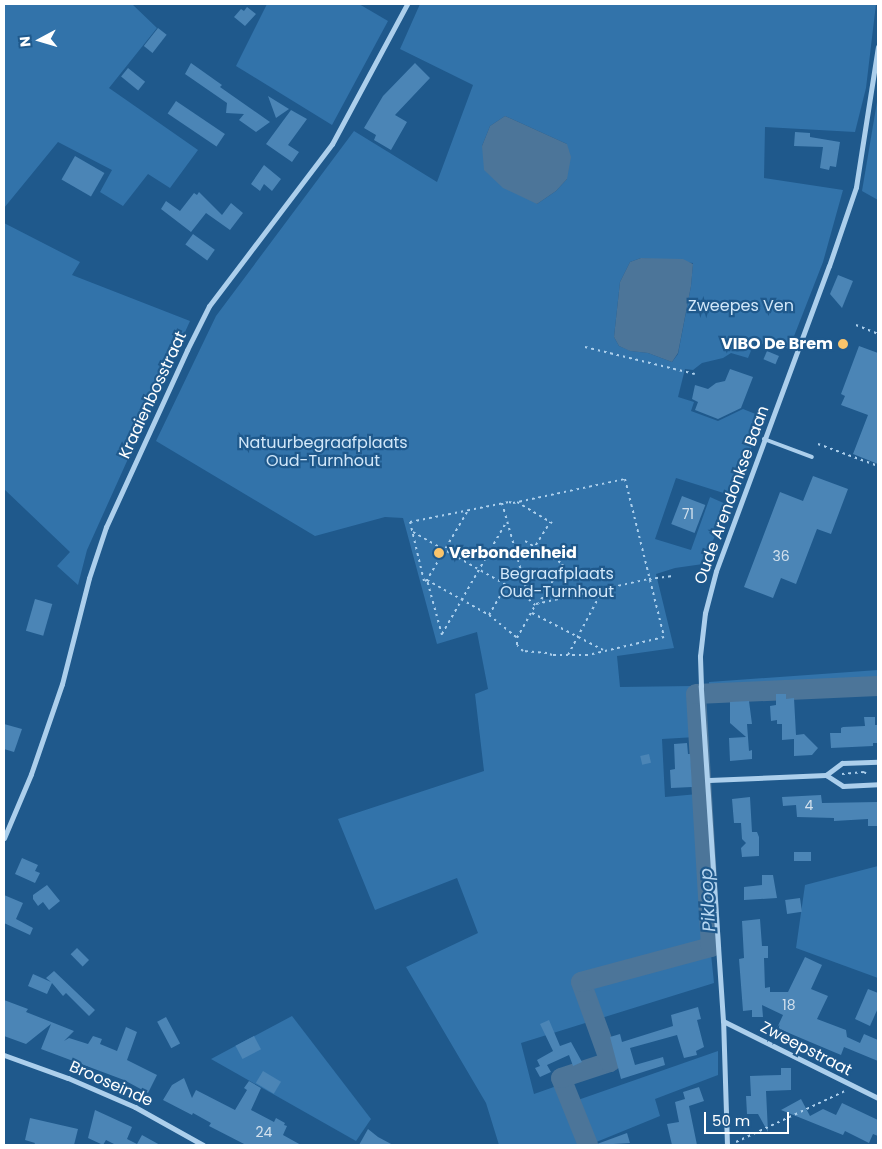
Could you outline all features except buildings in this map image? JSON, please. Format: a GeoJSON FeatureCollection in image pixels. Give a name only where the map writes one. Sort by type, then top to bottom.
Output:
{"type":"FeatureCollection","features":[{"type":"Feature","properties":{"kind":"street","name":"Kraaienbosstraat"},"geometry":{"type":"LineString","coordinates":[[4,838],[31,774],[62,684],[89,578],[106,527],[187,350],[209,306],[332,144],[407,4]]}},
{"type":"Feature","properties":{"kind":"street","name":"Oude Arendonkse Baan"},"geometry":{"type":"LineString","coordinates":[[728,1145],[724,1021],[709,780],[701,686],[700,656],[705,612],[716,571],[856,187],[878,47]]}},
{"type":"Feature","properties":{"kind":"street"},"geometry":{"type":"LineString","coordinates":[[826,775],[842,763],[878,762]]}},
{"type":"Feature","properties":{"kind":"street"},"geometry":{"type":"LineString","coordinates":[[709,780],[826,775],[844,786],[878,784]]}},
{"type":"Feature","properties":{"kind":"street","name":"Zweepstraat"},"geometry":{"type":"LineString","coordinates":[[724,1021],[878,1098]]}},
{"type":"Feature","properties":{"kind":"street","name":"Brooseinde"},"geometry":{"type":"LineString","coordinates":[[4,1055],[68,1078],[135,1107],[203,1145]]}},
{"type":"Feature","properties":{"kind":"lane"},"geometry":{"type":"LineString","coordinates":[[764,439],[812,457]]}},
{"type":"Feature","properties":{"kind":"path"},"geometry":{"type":"LineString","coordinates":[[856,325],[878,334]]}},
{"type":"Feature","properties":{"kind":"path"},"geometry":{"type":"LineString","coordinates":[[585,346],[695,374]]}},
{"type":"Feature","properties":{"kind":"path"},"geometry":{"type":"LineString","coordinates":[[818,444],[878,466]]}},
{"type":"Feature","properties":{"kind":"path"},"geometry":{"type":"LineString","coordinates":[[517,638],[489,615],[424,580],[410,522],[625,479],[664,637],[588,655],[523,651],[517,645],[517,638],[563,564],[525,541]]}},
{"type":"Feature","properties":{"kind":"path"},"geometry":{"type":"LineString","coordinates":[[517,502],[551,522],[529,556]]}},
{"type":"Feature","properties":{"kind":"path"},"geometry":{"type":"LineString","coordinates":[[502,503],[529,599]]}},
{"type":"Feature","properties":{"kind":"path"},"geometry":{"type":"LineString","coordinates":[[468,511],[427,580],[442,635],[507,521]]}},
{"type":"Feature","properties":{"kind":"path"},"geometry":{"type":"LineString","coordinates":[[411,531],[537,604],[650,578],[673,576]]}},
{"type":"Feature","properties":{"kind":"path"},"geometry":{"type":"LineString","coordinates":[[489,615],[506,585]]}},
{"type":"Feature","properties":{"kind":"path"},"geometry":{"type":"LineString","coordinates":[[568,655],[603,589]]}},
{"type":"Feature","properties":{"kind":"path"},"geometry":{"type":"LineString","coordinates":[[532,613],[604,650]]}},
{"type":"Feature","properties":{"kind":"path"},"geometry":{"type":"LineString","coordinates":[[826,775],[864,772],[868,775],[873,775]]}},
{"type":"Feature","properties":{"kind":"path"},"geometry":{"type":"LineString","coordinates":[[728,1145],[854,1087]]}},
{"type":"Feature","properties":{"kind":"green space"},"geometry":{"type":"Polygon","coordinates":[[[4,4],[132,4],[157,28],[109,88],[198,150],[170,188],[148,174],[123,206],[100,192],[112,170],[58,142],[4,208],[4,4]]]}},
{"type":"Feature","properties":{"kind":"green space"},"geometry":{"type":"Polygon","coordinates":[[[267,4],[359,4],[388,21],[332,125],[236,66],[267,4]]]}},
{"type":"Feature","properties":{"kind":"green space"},"geometry":{"type":"Polygon","coordinates":[[[420,4],[876,4],[866,88],[855,132],[765,127],[764,178],[843,190],[823,262],[789,349],[775,344],[773,348],[755,341],[748,358],[731,353],[723,358],[702,363],[693,370],[685,369],[678,397],[694,402],[691,411],[718,421],[743,409],[763,417],[733,496],[676,478],[655,539],[691,550],[710,497],[728,505],[703,564],[675,568],[656,574],[674,648],[617,656],[620,687],[692,686],[696,737],[662,739],[665,797],[698,794],[706,939],[711,954],[714,983],[521,1043],[534,1094],[568,1082],[575,1101],[718,1051],[718,1075],[655,1099],[660,1116],[589,1145],[499,1145],[486,1103],[406,967],[478,933],[457,878],[375,910],[338,819],[484,771],[475,694],[488,689],[477,632],[437,644],[403,518],[385,517],[315,536],[156,441],[216,316],[354,131],[437,182],[473,85],[400,49],[420,4]],[[505,116],[490,126],[482,146],[537,204],[556,191],[567,179],[567,144],[505,116]],[[641,258],[630,262],[620,282],[614,337],[619,346],[631,351],[648,353],[672,362],[678,354],[691,286],[693,263],[641,258]]]}},
{"type":"Feature","properties":{"kind":"green space"},"geometry":{"type":"Polygon","coordinates":[[[878,96],[878,200],[862,191],[878,96]]]}},
{"type":"Feature","properties":{"kind":"green space"},"geometry":{"type":"Polygon","coordinates":[[[4,223],[80,262],[72,275],[190,321],[87,550],[78,585],[57,566],[70,552],[4,489],[4,223]]]}},
{"type":"Feature","properties":{"kind":"green space"},"geometry":{"type":"Polygon","coordinates":[[[878,670],[878,686],[709,693],[709,682],[878,670]]]}},
{"type":"Feature","properties":{"kind":"green space"},"geometry":{"type":"Polygon","coordinates":[[[878,866],[878,978],[796,948],[805,885],[878,866]]]}},
{"type":"Feature","properties":{"kind":"green space"},"geometry":{"type":"Polygon","coordinates":[[[292,1016],[371,1119],[356,1141],[211,1059],[292,1016]]]}},
{"type":"Feature","properties":{"kind":"shaded area"},"geometry":{"type":"Polygon","coordinates":[[[505,116],[567,144],[571,157],[567,179],[556,191],[537,204],[503,188],[484,170],[482,146],[490,126],[505,116]]]}},
{"type":"Feature","properties":{"kind":"shaded area"},"geometry":{"type":"Polygon","coordinates":[[[641,258],[683,259],[693,264],[691,286],[678,353],[672,362],[648,353],[630,351],[619,346],[614,337],[620,282],[630,262],[641,258]]]}},
{"type":"Feature","properties":{"kind":"waterway","name":"Pikloop"},"geometry":{"type":"LineString","coordinates":[[588,1145],[561,1078],[610,1062],[581,982],[711,947],[696,694],[878,686]]}},
{"type":"Feature","properties":{"kind":"place","name":"VIBO De Brem"},"geometry":{"type":"Point","coordinates":[843,344]}},
{"type":"Feature","properties":{"kind":"place","name":"Verbondenheid"},"geometry":{"type":"Point","coordinates":[439,553]}},
{"type":"Feature","properties":{"kind":"park label","name":"Zweepes Ven"},"geometry":{"type":"Point","coordinates":[741,306]}},
{"type":"Feature","properties":{"kind":"park label","name":"Natuurbegraafplaats Oud-Turnhout"},"geometry":{"type":"Point","coordinates":[323,452]}},
{"type":"Feature","properties":{"kind":"park label","name":"Begraafplaats Oud-Turnhout"},"geometry":{"type":"Point","coordinates":[557,583]}}]}
